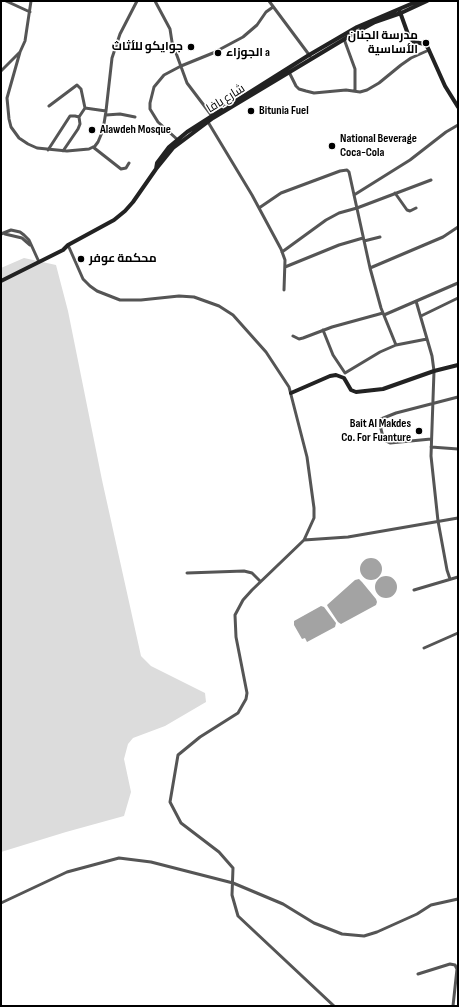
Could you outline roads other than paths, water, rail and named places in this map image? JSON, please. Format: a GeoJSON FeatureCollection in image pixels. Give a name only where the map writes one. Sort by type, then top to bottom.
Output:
{"type":"FeatureCollection","features":[{"type":"Feature","properties":{"kind":"street"},"geometry":{"type":"LineString","coordinates":[[6,1],[30,12]]}},
{"type":"Feature","properties":{"kind":"street"},"geometry":{"type":"LineString","coordinates":[[31,1],[25,41],[20,52],[7,98],[10,123],[11,127],[19,138],[37,148],[63,151],[90,149],[98,142],[103,130],[106,113],[112,58],[120,34],[137,1]]}},
{"type":"Feature","properties":{"kind":"street"},"geometry":{"type":"LineString","coordinates":[[154,1],[170,29],[172,42],[183,75],[190,89],[212,116]]}},
{"type":"Feature","properties":{"kind":"street"},"geometry":{"type":"LineString","coordinates":[[269,1],[310,56]]}},
{"type":"Feature","properties":{"kind":"street"},"geometry":{"type":"LineString","coordinates":[[273,7],[266,12],[257,25],[244,37],[164,75],[154,87],[150,109],[158,122],[179,141],[212,116],[357,27],[400,11],[418,1]]}},
{"type":"Feature","properties":{"kind":"street","name":"شارع يافا"},"geometry":{"type":"LineString","coordinates":[[1,281],[63,250],[68,245],[101,228],[125,211],[179,141],[289,72],[310,56],[375,22],[427,1]]}},
{"type":"Feature","properties":{"kind":"street"},"geometry":{"type":"LineString","coordinates":[[400,11],[412,40],[414,42],[425,44],[445,86],[458,107]]}},
{"type":"Feature","properties":{"kind":"street"},"geometry":{"type":"LineString","coordinates":[[344,39],[355,69],[355,91]]}},
{"type":"Feature","properties":{"kind":"street"},"geometry":{"type":"LineString","coordinates":[[289,72],[299,89],[314,93],[346,90],[360,92],[379,83],[406,61],[429,50]]}},
{"type":"Feature","properties":{"kind":"street"},"geometry":{"type":"LineString","coordinates":[[1,71],[20,52]]}},
{"type":"Feature","properties":{"kind":"street"},"geometry":{"type":"LineString","coordinates":[[49,106],[77,84],[81,89],[85,108],[79,118],[80,124],[78,129],[63,151]]}},
{"type":"Feature","properties":{"kind":"street"},"geometry":{"type":"LineString","coordinates":[[85,108],[134,117]]}},
{"type":"Feature","properties":{"kind":"street"},"geometry":{"type":"LineString","coordinates":[[48,150],[70,116],[79,118]]}},
{"type":"Feature","properties":{"kind":"street"},"geometry":{"type":"LineString","coordinates":[[208,122],[259,208],[282,252],[285,260],[284,290]]}},
{"type":"Feature","properties":{"kind":"street"},"geometry":{"type":"LineString","coordinates":[[354,195],[410,160],[446,132],[458,125]]}},
{"type":"Feature","properties":{"kind":"street"},"geometry":{"type":"LineString","coordinates":[[93,147],[121,169],[126,168],[129,163]]}},
{"type":"Feature","properties":{"kind":"street"},"geometry":{"type":"LineString","coordinates":[[259,208],[281,193],[345,170],[349,172],[370,268],[384,314],[396,346]]}},
{"type":"Feature","properties":{"kind":"street"},"geometry":{"type":"LineString","coordinates":[[282,252],[326,220],[339,213],[357,208],[431,180]]}},
{"type":"Feature","properties":{"kind":"street"},"geometry":{"type":"LineString","coordinates":[[395,193],[407,210],[410,211],[416,208]]}},
{"type":"Feature","properties":{"kind":"street"},"geometry":{"type":"LineString","coordinates":[[370,268],[437,239],[458,227]]}},
{"type":"Feature","properties":{"kind":"street"},"geometry":{"type":"LineString","coordinates":[[3,234],[22,238],[30,245],[39,262]]}},
{"type":"Feature","properties":{"kind":"street"},"geometry":{"type":"LineString","coordinates":[[285,268],[339,246],[380,237]]}},
{"type":"Feature","properties":{"kind":"street"},"geometry":{"type":"LineString","coordinates":[[68,245],[83,279],[97,291],[120,300],[142,300],[179,296],[194,297],[219,306],[233,315],[266,352],[286,380],[291,393],[307,457],[314,518],[304,540],[260,581],[243,600],[235,615],[236,637],[247,693],[246,699],[238,713],[200,737],[178,755],[170,802],[182,823],[219,852],[233,868],[232,895],[238,916],[334,1006]]}},
{"type":"Feature","properties":{"kind":"street"},"geometry":{"type":"LineString","coordinates":[[293,336],[299,339],[351,321],[384,314],[458,283]]}},
{"type":"Feature","properties":{"kind":"street"},"geometry":{"type":"LineString","coordinates":[[421,316],[458,298]]}},
{"type":"Feature","properties":{"kind":"street"},"geometry":{"type":"LineString","coordinates":[[416,301],[432,356],[434,371],[431,447],[438,521],[450,579]]}},
{"type":"Feature","properties":{"kind":"street"},"geometry":{"type":"LineString","coordinates":[[324,330],[333,355],[345,373],[380,352],[396,346],[427,339]]}},
{"type":"Feature","properties":{"kind":"street"},"geometry":{"type":"LineString","coordinates":[[291,393],[330,376],[336,375],[344,378],[351,390],[360,392],[382,388],[434,371],[458,366]]}},
{"type":"Feature","properties":{"kind":"street"},"geometry":{"type":"LineString","coordinates":[[431,439],[390,443],[383,437],[380,425],[381,419],[396,413],[458,397]]}},
{"type":"Feature","properties":{"kind":"street"},"geometry":{"type":"LineString","coordinates":[[431,447],[458,450]]}},
{"type":"Feature","properties":{"kind":"street"},"geometry":{"type":"LineString","coordinates":[[304,540],[348,537],[458,518]]}},
{"type":"Feature","properties":{"kind":"street"},"geometry":{"type":"LineString","coordinates":[[187,573],[244,571],[252,573],[260,581]]}},
{"type":"Feature","properties":{"kind":"street"},"geometry":{"type":"LineString","coordinates":[[414,590],[458,577]]}},
{"type":"Feature","properties":{"kind":"street"},"geometry":{"type":"LineString","coordinates":[[424,648],[458,633]]}},
{"type":"Feature","properties":{"kind":"street"},"geometry":{"type":"LineString","coordinates":[[1,902],[67,872],[119,858],[151,862],[233,882],[283,904],[314,923],[342,934],[364,936],[377,932],[417,914],[431,905],[458,899]]}},
{"type":"Feature","properties":{"kind":"street"},"geometry":{"type":"LineString","coordinates":[[418,974],[450,964],[455,965],[457,969],[453,1006]]}},
{"type":"Feature","properties":{"kind":"place","name":"مدرسة الجنان الأساسية"},"geometry":{"type":"Point","coordinates":[426,43]}},
{"type":"Feature","properties":{"kind":"place","name":"جوايكو للأثاث"},"geometry":{"type":"Point","coordinates":[191,47]}},
{"type":"Feature","properties":{"kind":"place","name":"الجوزاء a"},"geometry":{"type":"Point","coordinates":[218,53]}},
{"type":"Feature","properties":{"kind":"place","name":"Bitunia Fuel"},"geometry":{"type":"Point","coordinates":[251,111]}},
{"type":"Feature","properties":{"kind":"place","name":"Alawdeh Mosque"},"geometry":{"type":"Point","coordinates":[92,130]}},
{"type":"Feature","properties":{"kind":"place","name":"National Beverage Coca-Cola"},"geometry":{"type":"Point","coordinates":[332,146]}},
{"type":"Feature","properties":{"kind":"place","name":"محكمة عوفر"},"geometry":{"type":"Point","coordinates":[81,259]}},
{"type":"Feature","properties":{"kind":"place","name":"Bait Al Makdes Co. For Fuanture"},"geometry":{"type":"Point","coordinates":[419,431]}}]}
